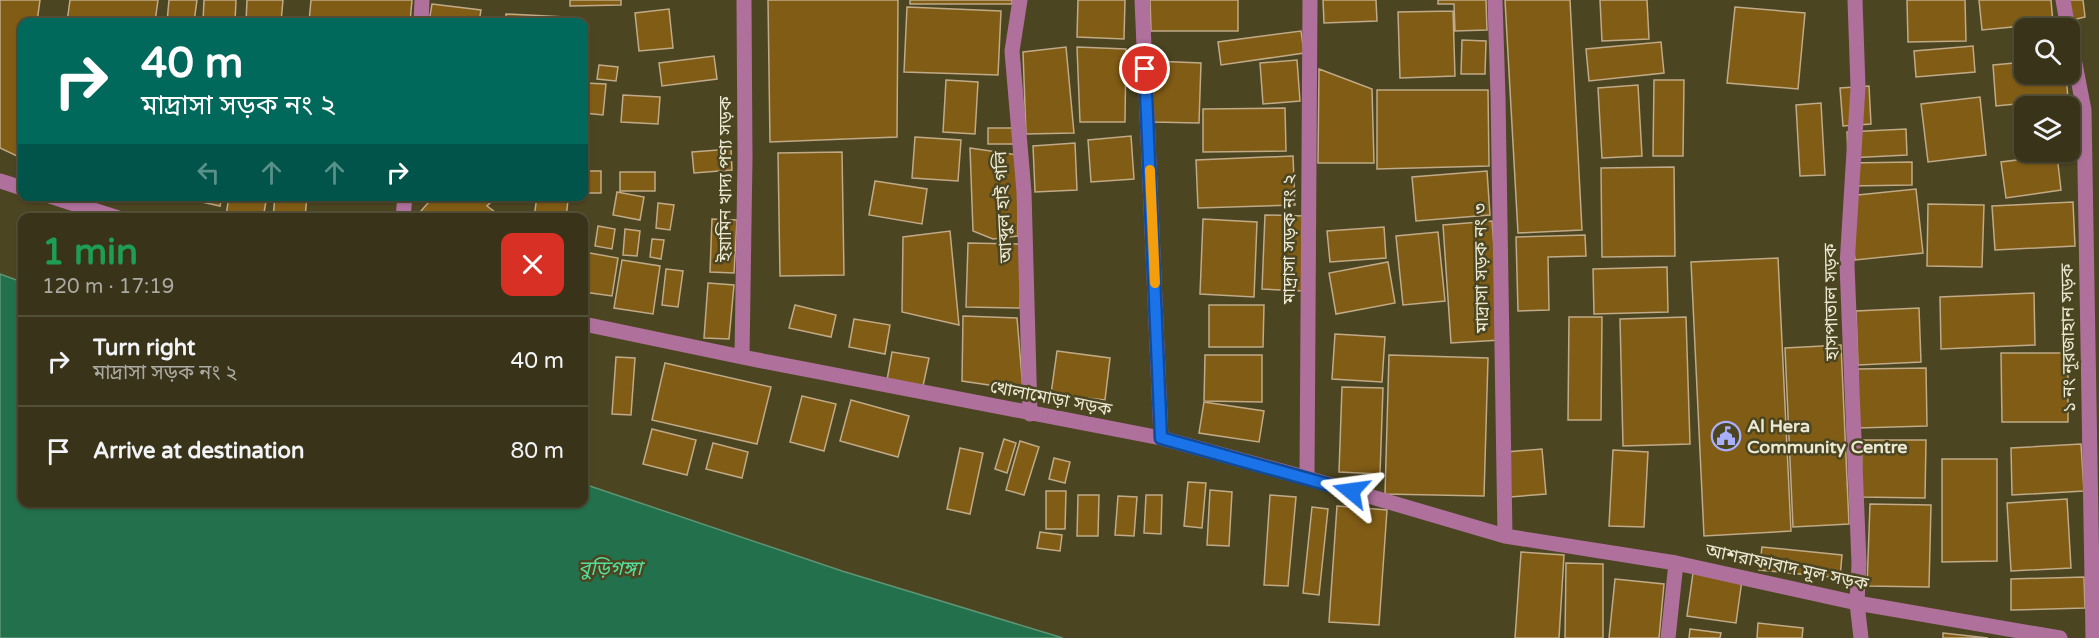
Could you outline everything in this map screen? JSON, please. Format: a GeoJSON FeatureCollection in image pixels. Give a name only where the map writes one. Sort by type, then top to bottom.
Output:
{"type":"FeatureCollection","features":[{"type":"Feature","properties":{"kind":"street"},"geometry":{"type":"LineString","coordinates":[[421,18],[422,0]]}},
{"type":"Feature","properties":{"kind":"street","name":"ইয়ামিন খাদ্য পণ্য সড়ক"},"geometry":{"type":"LineString","coordinates":[[742,357],[745,159],[744,0]]}},
{"type":"Feature","properties":{"kind":"street","name":"আব্দুল হাই গলি"},"geometry":{"type":"LineString","coordinates":[[1020,0],[1012,51],[1024,192],[1030,414]]}},
{"type":"Feature","properties":{"kind":"street"},"geometry":{"type":"LineString","coordinates":[[1142,0],[1161,438]]}},
{"type":"Feature","properties":{"kind":"street","name":"মাদ্রাসা সড়ক নং ২"},"geometry":{"type":"LineString","coordinates":[[1307,478],[1310,0]]}},
{"type":"Feature","properties":{"kind":"street","name":"মাদ্রাসা সড়ক নং ৩"},"geometry":{"type":"LineString","coordinates":[[1495,0],[1505,536]]}},
{"type":"Feature","properties":{"kind":"street","name":"হাসপাতাল সড়ক"},"geometry":{"type":"LineString","coordinates":[[1855,0],[1858,87],[1847,265],[1859,564],[1857,603],[1862,638]]}},
{"type":"Feature","properties":{"kind":"street"},"geometry":{"type":"LineString","coordinates":[[2063,0],[2066,18]]}},
{"type":"Feature","properties":{"kind":"street","name":"১ নং নূরজাহান সড়ক"},"geometry":{"type":"LineString","coordinates":[[2079,84],[2084,110],[2092,638]]}},
{"type":"Feature","properties":{"kind":"street"},"geometry":{"type":"LineString","coordinates":[[0,181],[18,187]]}},
{"type":"Feature","properties":{"kind":"street"},"geometry":{"type":"LineString","coordinates":[[65,201],[102,213]]}},
{"type":"Feature","properties":{"kind":"street","name":"খোলামোড়া সড়ক"},"geometry":{"type":"LineString","coordinates":[[588,325],[1030,414],[1161,438],[1505,536]]}},
{"type":"Feature","properties":{"kind":"street","name":"আশরাফাবাদ মূল সড়ক"},"geometry":{"type":"LineString","coordinates":[[1505,536],[1676,563],[1857,603],[2060,638]]}},
{"type":"Feature","properties":{"kind":"street"},"geometry":{"type":"LineString","coordinates":[[1668,638],[1676,563]]}},
{"type":"Feature","properties":{"kind":"water","name":"বুড়িগঙ্গা"},"geometry":{"type":"Polygon","coordinates":[[[0,274],[18,281],[18,507],[588,507],[588,485],[842,571],[1063,638],[0,638],[0,274]]]}},
{"type":"Feature","properties":{"kind":"building"},"geometry":{"type":"Polygon","coordinates":[[[0,0],[40,0],[38,18],[18,18],[18,157],[0,148],[0,0]]]}},
{"type":"Feature","properties":{"kind":"building"},"geometry":{"type":"Polygon","coordinates":[[[70,0],[158,0],[156,18],[68,18],[70,0]]]}},
{"type":"Feature","properties":{"kind":"building"},"geometry":{"type":"Polygon","coordinates":[[[169,0],[197,0],[195,18],[167,18],[169,0]]]}},
{"type":"Feature","properties":{"kind":"building"},"geometry":{"type":"Polygon","coordinates":[[[204,0],[236,0],[235,18],[203,18],[204,0]]]}},
{"type":"Feature","properties":{"kind":"building"},"geometry":{"type":"Polygon","coordinates":[[[247,0],[283,0],[281,18],[246,18],[247,0]]]}},
{"type":"Feature","properties":{"kind":"building"},"geometry":{"type":"Polygon","coordinates":[[[311,0],[412,0],[410,18],[309,18],[311,0]]]}},
{"type":"Feature","properties":{"kind":"building"},"geometry":{"type":"Polygon","coordinates":[[[570,0],[621,0],[621,5],[570,6],[570,0]]]}},
{"type":"Feature","properties":{"kind":"building"},"geometry":{"type":"Polygon","coordinates":[[[768,0],[898,0],[897,137],[770,142],[768,0]]]}},
{"type":"Feature","properties":{"kind":"building"},"geometry":{"type":"Polygon","coordinates":[[[910,0],[1012,0],[1012,4],[910,4],[910,0]]]}},
{"type":"Feature","properties":{"kind":"building"},"geometry":{"type":"Polygon","coordinates":[[[1078,0],[1125,0],[1124,39],[1077,37],[1078,0]]]}},
{"type":"Feature","properties":{"kind":"building"},"geometry":{"type":"Polygon","coordinates":[[[1150,0],[1238,0],[1238,31],[1151,31],[1150,0]]]}},
{"type":"Feature","properties":{"kind":"building"},"geometry":{"type":"Polygon","coordinates":[[[1323,0],[1376,0],[1377,21],[1324,23],[1323,0]]]}},
{"type":"Feature","properties":{"kind":"building"},"geometry":{"type":"Polygon","coordinates":[[[1438,0],[1486,0],[1487,30],[1455,31],[1454,4],[1438,4],[1438,0]]]}},
{"type":"Feature","properties":{"kind":"building"},"geometry":{"type":"Polygon","coordinates":[[[1505,0],[1570,0],[1582,230],[1518,233],[1505,0]]]}},
{"type":"Feature","properties":{"kind":"building"},"geometry":{"type":"Polygon","coordinates":[[[1600,0],[1647,0],[1649,39],[1602,41],[1600,0]]]}},
{"type":"Feature","properties":{"kind":"building"},"geometry":{"type":"Polygon","coordinates":[[[1907,0],[1965,0],[1966,41],[1908,42],[1907,0]]]}},
{"type":"Feature","properties":{"kind":"building"},"geometry":{"type":"Polygon","coordinates":[[[1979,0],[2051,0],[2053,18],[2014,18],[2014,27],[1982,30],[1979,0]]]}},
{"type":"Feature","properties":{"kind":"building"},"geometry":{"type":"Polygon","coordinates":[[[2069,0],[2083,0],[2085,17],[2072,18],[2069,0]]]}},
{"type":"Feature","properties":{"kind":"building"},"geometry":{"type":"Polygon","coordinates":[[[432,4],[481,10],[480,18],[430,18],[432,4]]]}},
{"type":"Feature","properties":{"kind":"building"},"geometry":{"type":"Polygon","coordinates":[[[907,7],[1001,11],[998,75],[904,72],[907,7]]]}},
{"type":"Feature","properties":{"kind":"building"},"geometry":{"type":"Polygon","coordinates":[[[1735,7],[1805,13],[1798,89],[1727,83],[1735,7]]]}},
{"type":"Feature","properties":{"kind":"building"},"geometry":{"type":"Polygon","coordinates":[[[669,9],[673,48],[639,51],[635,13],[669,9]]]}},
{"type":"Feature","properties":{"kind":"building"},"geometry":{"type":"Polygon","coordinates":[[[1453,11],[1455,76],[1400,78],[1398,12],[1453,11]]]}},
{"type":"Feature","properties":{"kind":"building"},"geometry":{"type":"Polygon","coordinates":[[[506,14],[566,17],[566,18],[506,18],[506,14]]]}},
{"type":"Feature","properties":{"kind":"building"},"geometry":{"type":"Polygon","coordinates":[[[1301,31],[1304,53],[1221,65],[1218,42],[1301,31]]]}},
{"type":"Feature","properties":{"kind":"building"},"geometry":{"type":"Polygon","coordinates":[[[1462,40],[1486,41],[1485,74],[1461,74],[1462,40]]]}},
{"type":"Feature","properties":{"kind":"building"},"geometry":{"type":"Polygon","coordinates":[[[1661,42],[1664,73],[1589,81],[1586,49],[1661,42]]]}},
{"type":"Feature","properties":{"kind":"building"},"geometry":{"type":"Polygon","coordinates":[[[1973,46],[1975,72],[1916,77],[1914,51],[1973,46]]]}},
{"type":"Feature","properties":{"kind":"building"},"geometry":{"type":"Polygon","coordinates":[[[1066,47],[1074,133],[1026,134],[1023,52],[1066,47]]]}},
{"type":"Feature","properties":{"kind":"building"},"geometry":{"type":"Polygon","coordinates":[[[1077,47],[1126,49],[1125,122],[1080,122],[1077,47]]]}},
{"type":"Feature","properties":{"kind":"building"},"geometry":{"type":"Polygon","coordinates":[[[714,56],[717,79],[662,86],[659,63],[714,56]]]}},
{"type":"Feature","properties":{"kind":"building"},"geometry":{"type":"Polygon","coordinates":[[[1297,60],[1300,101],[1263,104],[1260,63],[1297,60]]]}},
{"type":"Feature","properties":{"kind":"building"},"geometry":{"type":"Polygon","coordinates":[[[1154,61],[1201,63],[1199,123],[1152,122],[1154,61]]]}},
{"type":"Feature","properties":{"kind":"building"},"geometry":{"type":"Polygon","coordinates":[[[2014,63],[2014,84],[2067,84],[2068,96],[2014,96],[2014,104],[1996,106],[1993,65],[2014,63]]]}},
{"type":"Feature","properties":{"kind":"building"},"geometry":{"type":"Polygon","coordinates":[[[599,65],[618,67],[616,81],[597,79],[599,65]]]}},
{"type":"Feature","properties":{"kind":"building"},"geometry":{"type":"Polygon","coordinates":[[[1319,69],[1372,89],[1374,163],[1318,163],[1319,69]]]}},
{"type":"Feature","properties":{"kind":"building"},"geometry":{"type":"Polygon","coordinates":[[[946,80],[978,82],[975,134],[943,132],[946,80]]]}},
{"type":"Feature","properties":{"kind":"building"},"geometry":{"type":"Polygon","coordinates":[[[1654,80],[1684,80],[1683,156],[1653,156],[1654,80]]]}},
{"type":"Feature","properties":{"kind":"building"},"geometry":{"type":"Polygon","coordinates":[[[588,83],[606,84],[603,115],[588,113],[588,83]]]}},
{"type":"Feature","properties":{"kind":"building"},"geometry":{"type":"Polygon","coordinates":[[[1638,85],[1642,156],[1602,158],[1598,88],[1638,85]]]}},
{"type":"Feature","properties":{"kind":"building"},"geometry":{"type":"Polygon","coordinates":[[[1869,86],[1871,124],[1843,126],[1840,88],[1869,86]]]}},
{"type":"Feature","properties":{"kind":"building"},"geometry":{"type":"Polygon","coordinates":[[[1377,90],[1488,90],[1489,166],[1377,169],[1377,90]]]}},
{"type":"Feature","properties":{"kind":"building"},"geometry":{"type":"Polygon","coordinates":[[[623,95],[660,97],[658,124],[621,122],[623,95]]]}},
{"type":"Feature","properties":{"kind":"building"},"geometry":{"type":"Polygon","coordinates":[[[1980,97],[1986,155],[1928,162],[1921,104],[1980,97]]]}},
{"type":"Feature","properties":{"kind":"building"},"geometry":{"type":"Polygon","coordinates":[[[1821,103],[1825,175],[1800,176],[1796,105],[1821,103]]]}},
{"type":"Feature","properties":{"kind":"building"},"geometry":{"type":"Polygon","coordinates":[[[1285,108],[1286,151],[1203,152],[1203,109],[1285,108]]]}},
{"type":"Feature","properties":{"kind":"building"},"geometry":{"type":"Polygon","coordinates":[[[988,128],[1017,128],[1016,144],[988,144],[988,128]]]}},
{"type":"Feature","properties":{"kind":"building"},"geometry":{"type":"Polygon","coordinates":[[[1906,129],[1907,155],[1848,158],[1847,132],[1906,129]]]}},
{"type":"Feature","properties":{"kind":"building"},"geometry":{"type":"Polygon","coordinates":[[[1131,136],[1134,179],[1091,182],[1088,140],[1131,136]]]}},
{"type":"Feature","properties":{"kind":"building"},"geometry":{"type":"Polygon","coordinates":[[[915,137],[961,140],[958,181],[912,178],[915,137]]]}},
{"type":"Feature","properties":{"kind":"building"},"geometry":{"type":"Polygon","coordinates":[[[1075,143],[1077,190],[1035,192],[1033,146],[1075,143]]]}},
{"type":"Feature","properties":{"kind":"building"},"geometry":{"type":"Polygon","coordinates":[[[970,148],[1018,155],[1018,236],[993,239],[973,231],[970,148]]]}},
{"type":"Feature","properties":{"kind":"building"},"geometry":{"type":"Polygon","coordinates":[[[731,149],[732,170],[694,173],[692,152],[731,149]]]}},
{"type":"Feature","properties":{"kind":"building"},"geometry":{"type":"Polygon","coordinates":[[[842,152],[844,275],[780,276],[778,153],[842,152]]]}},
{"type":"Feature","properties":{"kind":"building"},"geometry":{"type":"Polygon","coordinates":[[[1293,156],[1295,205],[1198,208],[1196,160],[1293,156]]]}},
{"type":"Feature","properties":{"kind":"building"},"geometry":{"type":"Polygon","coordinates":[[[1912,162],[1912,185],[1848,186],[1847,163],[1912,162]]]}},
{"type":"Feature","properties":{"kind":"building"},"geometry":{"type":"Polygon","coordinates":[[[2001,162],[2058,162],[2061,190],[2006,198],[2001,162]]]}},
{"type":"Feature","properties":{"kind":"building"},"geometry":{"type":"Polygon","coordinates":[[[1674,167],[1675,256],[1602,257],[1601,168],[1674,167]]]}},
{"type":"Feature","properties":{"kind":"building"},"geometry":{"type":"Polygon","coordinates":[[[588,171],[601,171],[601,193],[588,193],[588,171]]]}},
{"type":"Feature","properties":{"kind":"building"},"geometry":{"type":"Polygon","coordinates":[[[1487,171],[1490,215],[1416,221],[1412,177],[1487,171]]]}},
{"type":"Feature","properties":{"kind":"building"},"geometry":{"type":"Polygon","coordinates":[[[620,172],[655,172],[655,191],[620,191],[620,172]]]}},
{"type":"Feature","properties":{"kind":"building"},"geometry":{"type":"Polygon","coordinates":[[[875,181],[927,189],[922,224],[869,215],[875,181]]]}},
{"type":"Feature","properties":{"kind":"building"},"geometry":{"type":"Polygon","coordinates":[[[1916,189],[1923,253],[1855,260],[1848,196],[1916,189]]]}},
{"type":"Feature","properties":{"kind":"building"},"geometry":{"type":"Polygon","coordinates":[[[617,192],[644,197],[640,220],[613,215],[617,192]]]}},
{"type":"Feature","properties":{"kind":"building"},"geometry":{"type":"Polygon","coordinates":[[[198,201],[221,201],[220,206],[198,201]]]}},
{"type":"Feature","properties":{"kind":"building"},"geometry":{"type":"Polygon","coordinates":[[[228,201],[266,201],[264,213],[226,213],[228,201]]]}},
{"type":"Feature","properties":{"kind":"building"},"geometry":{"type":"Polygon","coordinates":[[[275,201],[307,201],[305,213],[273,213],[275,201]]]}},
{"type":"Feature","properties":{"kind":"building"},"geometry":{"type":"Polygon","coordinates":[[[430,201],[492,201],[487,206],[496,213],[419,213],[430,201]]]}},
{"type":"Feature","properties":{"kind":"building"},"geometry":{"type":"Polygon","coordinates":[[[536,201],[568,201],[567,213],[535,213],[536,201]]]}},
{"type":"Feature","properties":{"kind":"building"},"geometry":{"type":"Polygon","coordinates":[[[2073,202],[2075,246],[1995,250],[1992,206],[2073,202]]]}},
{"type":"Feature","properties":{"kind":"building"},"geometry":{"type":"Polygon","coordinates":[[[658,203],[674,205],[670,230],[656,228],[658,203]]]}},
{"type":"Feature","properties":{"kind":"building"},"geometry":{"type":"Polygon","coordinates":[[[1928,204],[1984,205],[1982,267],[1927,266],[1928,204]]]}},
{"type":"Feature","properties":{"kind":"building"},"geometry":{"type":"Polygon","coordinates":[[[1265,215],[1306,216],[1303,291],[1262,289],[1265,215]]]}},
{"type":"Feature","properties":{"kind":"building"},"geometry":{"type":"Polygon","coordinates":[[[712,219],[737,220],[734,273],[710,272],[712,219]]]}},
{"type":"Feature","properties":{"kind":"building"},"geometry":{"type":"Polygon","coordinates":[[[1203,219],[1257,222],[1254,297],[1200,294],[1203,219]]]}},
{"type":"Feature","properties":{"kind":"building"},"geometry":{"type":"Polygon","coordinates":[[[1492,221],[1501,340],[1451,343],[1443,225],[1492,221]]]}},
{"type":"Feature","properties":{"kind":"building"},"geometry":{"type":"Polygon","coordinates":[[[598,226],[615,229],[612,249],[595,246],[598,226]]]}},
{"type":"Feature","properties":{"kind":"building"},"geometry":{"type":"Polygon","coordinates":[[[1384,227],[1386,258],[1330,262],[1327,231],[1384,227]]]}},
{"type":"Feature","properties":{"kind":"building"},"geometry":{"type":"Polygon","coordinates":[[[625,229],[640,231],[637,256],[623,255],[625,229]]]}},
{"type":"Feature","properties":{"kind":"building"},"geometry":{"type":"Polygon","coordinates":[[[950,231],[959,325],[902,312],[903,237],[950,231]]]}},
{"type":"Feature","properties":{"kind":"building"},"geometry":{"type":"Polygon","coordinates":[[[1438,232],[1445,301],[1403,305],[1396,236],[1438,232]]]}},
{"type":"Feature","properties":{"kind":"building"},"geometry":{"type":"Polygon","coordinates":[[[1585,235],[1586,256],[1548,257],[1549,310],[1518,311],[1516,237],[1585,235]]]}},
{"type":"Feature","properties":{"kind":"building"},"geometry":{"type":"Polygon","coordinates":[[[652,239],[664,240],[661,259],[650,257],[652,239]]]}},
{"type":"Feature","properties":{"kind":"building"},"geometry":{"type":"Polygon","coordinates":[[[968,243],[1022,244],[1020,308],[966,307],[968,243]]]}},
{"type":"Feature","properties":{"kind":"building"},"geometry":{"type":"Polygon","coordinates":[[[588,253],[618,258],[612,296],[588,293],[588,253]]]}},
{"type":"Feature","properties":{"kind":"building"},"geometry":{"type":"Polygon","coordinates":[[[1778,258],[1791,531],[1704,536],[1691,262],[1778,258]]]}},
{"type":"Feature","properties":{"kind":"building"},"geometry":{"type":"Polygon","coordinates":[[[622,260],[660,266],[653,314],[614,308],[622,260]]]}},
{"type":"Feature","properties":{"kind":"building"},"geometry":{"type":"Polygon","coordinates":[[[1388,262],[1395,303],[1336,314],[1329,273],[1388,262]]]}},
{"type":"Feature","properties":{"kind":"building"},"geometry":{"type":"Polygon","coordinates":[[[1667,267],[1668,312],[1594,314],[1593,269],[1667,267]]]}},
{"type":"Feature","properties":{"kind":"building"},"geometry":{"type":"Polygon","coordinates":[[[666,269],[683,271],[678,307],[662,305],[666,269]]]}},
{"type":"Feature","properties":{"kind":"building"},"geometry":{"type":"Polygon","coordinates":[[[708,283],[734,285],[729,339],[704,338],[708,283]]]}},
{"type":"Feature","properties":{"kind":"building"},"geometry":{"type":"Polygon","coordinates":[[[2034,293],[2035,345],[1941,349],[1940,297],[2034,293]]]}},
{"type":"Feature","properties":{"kind":"building"},"geometry":{"type":"Polygon","coordinates":[[[795,305],[836,315],[831,337],[789,328],[795,305]]]}},
{"type":"Feature","properties":{"kind":"building"},"geometry":{"type":"Polygon","coordinates":[[[1209,305],[1264,305],[1263,347],[1209,347],[1209,305]]]}},
{"type":"Feature","properties":{"kind":"building"},"geometry":{"type":"Polygon","coordinates":[[[1919,308],[1921,362],[1858,365],[1856,311],[1919,308]]]}},
{"type":"Feature","properties":{"kind":"building"},"geometry":{"type":"Polygon","coordinates":[[[963,316],[1017,318],[1023,390],[962,381],[963,316]]]}},
{"type":"Feature","properties":{"kind":"building"},"geometry":{"type":"Polygon","coordinates":[[[1569,317],[1602,317],[1601,420],[1568,420],[1569,317]]]}},
{"type":"Feature","properties":{"kind":"building"},"geometry":{"type":"Polygon","coordinates":[[[1686,317],[1690,444],[1623,446],[1620,319],[1686,317]]]}},
{"type":"Feature","properties":{"kind":"building"},"geometry":{"type":"Polygon","coordinates":[[[854,319],[890,325],[885,354],[849,347],[854,319]]]}},
{"type":"Feature","properties":{"kind":"building"},"geometry":{"type":"Polygon","coordinates":[[[1335,334],[1385,337],[1382,382],[1332,379],[1335,334]]]}},
{"type":"Feature","properties":{"kind":"building"},"geometry":{"type":"Polygon","coordinates":[[[1841,345],[1849,524],[1793,527],[1785,348],[1841,345]]]}},
{"type":"Feature","properties":{"kind":"building"},"geometry":{"type":"Polygon","coordinates":[[[1057,351],[1110,358],[1105,400],[1051,394],[1057,351]]]}},
{"type":"Feature","properties":{"kind":"building"},"geometry":{"type":"Polygon","coordinates":[[[892,352],[929,358],[923,386],[887,380],[892,352]]]}},
{"type":"Feature","properties":{"kind":"building"},"geometry":{"type":"Polygon","coordinates":[[[2001,353],[2068,353],[2068,422],[2002,422],[2001,353]]]}},
{"type":"Feature","properties":{"kind":"building"},"geometry":{"type":"Polygon","coordinates":[[[1205,355],[1262,355],[1262,402],[1204,401],[1205,355]]]}},
{"type":"Feature","properties":{"kind":"building"},"geometry":{"type":"Polygon","coordinates":[[[1389,355],[1488,358],[1484,496],[1385,494],[1389,355]]]}},
{"type":"Feature","properties":{"kind":"building"},"geometry":{"type":"Polygon","coordinates":[[[616,357],[635,358],[631,415],[612,414],[616,357]]]}},
{"type":"Feature","properties":{"kind":"building"},"geometry":{"type":"Polygon","coordinates":[[[665,363],[771,387],[757,444],[652,420],[665,363]]]}},
{"type":"Feature","properties":{"kind":"building"},"geometry":{"type":"Polygon","coordinates":[[[1926,368],[1927,426],[1858,428],[1858,369],[1926,368]]]}},
{"type":"Feature","properties":{"kind":"building"},"geometry":{"type":"Polygon","coordinates":[[[1342,387],[1383,388],[1380,474],[1339,472],[1342,387]]]}},
{"type":"Feature","properties":{"kind":"building"},"geometry":{"type":"Polygon","coordinates":[[[802,396],[836,404],[824,451],[790,442],[802,396]]]}},
{"type":"Feature","properties":{"kind":"building"},"geometry":{"type":"Polygon","coordinates":[[[851,400],[909,416],[898,457],[840,441],[851,400]]]}},
{"type":"Feature","properties":{"kind":"building"},"geometry":{"type":"Polygon","coordinates":[[[1204,402],[1264,411],[1259,442],[1199,433],[1204,402]]]}},
{"type":"Feature","properties":{"kind":"building"},"geometry":{"type":"Polygon","coordinates":[[[652,429],[696,440],[687,475],[643,464],[652,429]]]}},
{"type":"Feature","properties":{"kind":"building"},"geometry":{"type":"Polygon","coordinates":[[[1004,439],[1016,443],[1007,473],[995,469],[1004,439]]]}},
{"type":"Feature","properties":{"kind":"building"},"geometry":{"type":"Polygon","coordinates":[[[1862,440],[1926,440],[1925,498],[1861,497],[1862,440]]]}},
{"type":"Feature","properties":{"kind":"building"},"geometry":{"type":"Polygon","coordinates":[[[1020,441],[1039,447],[1024,495],[1006,490],[1020,441]]]}},
{"type":"Feature","properties":{"kind":"building"},"geometry":{"type":"Polygon","coordinates":[[[713,443],[748,452],[742,478],[706,469],[713,443]]]}},
{"type":"Feature","properties":{"kind":"building"},"geometry":{"type":"Polygon","coordinates":[[[2081,444],[2084,491],[2012,495],[2011,448],[2081,444]]]}},
{"type":"Feature","properties":{"kind":"building"},"geometry":{"type":"Polygon","coordinates":[[[960,448],[983,453],[970,514],[947,509],[960,448]]]}},
{"type":"Feature","properties":{"kind":"building"},"geometry":{"type":"Polygon","coordinates":[[[1542,449],[1546,494],[1510,497],[1506,452],[1542,449]]]}},
{"type":"Feature","properties":{"kind":"building"},"geometry":{"type":"Polygon","coordinates":[[[1613,450],[1648,452],[1644,527],[1609,526],[1613,450]]]}},
{"type":"Feature","properties":{"kind":"building"},"geometry":{"type":"Polygon","coordinates":[[[1054,458],[1070,462],[1065,483],[1049,479],[1054,458]]]}},
{"type":"Feature","properties":{"kind":"building"},"geometry":{"type":"Polygon","coordinates":[[[1942,459],[1997,459],[1997,561],[1942,562],[1942,459]]]}},
{"type":"Feature","properties":{"kind":"building"},"geometry":{"type":"Polygon","coordinates":[[[1188,482],[1206,483],[1202,528],[1184,526],[1188,482]]]}},
{"type":"Feature","properties":{"kind":"building"},"geometry":{"type":"Polygon","coordinates":[[[1210,490],[1232,492],[1229,546],[1207,545],[1210,490]]]}},
{"type":"Feature","properties":{"kind":"building"},"geometry":{"type":"Polygon","coordinates":[[[1046,491],[1066,491],[1065,529],[1046,529],[1046,491]]]}},
{"type":"Feature","properties":{"kind":"building"},"geometry":{"type":"Polygon","coordinates":[[[1078,495],[1099,495],[1098,536],[1077,536],[1078,495]]]}},
{"type":"Feature","properties":{"kind":"building"},"geometry":{"type":"Polygon","coordinates":[[[1146,495],[1162,495],[1161,534],[1144,533],[1146,495]]]}},
{"type":"Feature","properties":{"kind":"building"},"geometry":{"type":"Polygon","coordinates":[[[1270,495],[1296,497],[1288,586],[1264,585],[1270,495]]]}},
{"type":"Feature","properties":{"kind":"building"},"geometry":{"type":"Polygon","coordinates":[[[1118,496],[1137,497],[1134,536],[1115,535],[1118,496]]]}},
{"type":"Feature","properties":{"kind":"building"},"geometry":{"type":"Polygon","coordinates":[[[2067,499],[2071,568],[2011,571],[2007,503],[2067,499]]]}},
{"type":"Feature","properties":{"kind":"building"},"geometry":{"type":"Polygon","coordinates":[[[1870,504],[1931,505],[1929,587],[1867,586],[1870,504]]]}},
{"type":"Feature","properties":{"kind":"building"},"geometry":{"type":"Polygon","coordinates":[[[1337,506],[1387,510],[1379,625],[1329,622],[1337,506]]]}},
{"type":"Feature","properties":{"kind":"building"},"geometry":{"type":"Polygon","coordinates":[[[1312,507],[1328,509],[1319,595],[1303,593],[1312,507]]]}},
{"type":"Feature","properties":{"kind":"building"},"geometry":{"type":"Polygon","coordinates":[[[1040,532],[1062,535],[1060,551],[1037,548],[1040,532]]]}},
{"type":"Feature","properties":{"kind":"building"},"geometry":{"type":"Polygon","coordinates":[[[1762,547],[1842,555],[1840,578],[1759,570],[1762,547]]]}},
{"type":"Feature","properties":{"kind":"building"},"geometry":{"type":"Polygon","coordinates":[[[1521,552],[1564,555],[1559,638],[1515,638],[1521,552]]]}},
{"type":"Feature","properties":{"kind":"building"},"geometry":{"type":"Polygon","coordinates":[[[1566,563],[1603,564],[1603,638],[1565,638],[1566,563]]]}},
{"type":"Feature","properties":{"kind":"building"},"geometry":{"type":"Polygon","coordinates":[[[1693,573],[1742,580],[1736,623],[1687,616],[1693,573]]]}},
{"type":"Feature","properties":{"kind":"building"},"geometry":{"type":"Polygon","coordinates":[[[2084,577],[2085,608],[2011,610],[2011,579],[2084,577]]]}},
{"type":"Feature","properties":{"kind":"building"},"geometry":{"type":"Polygon","coordinates":[[[1615,579],[1664,584],[1659,638],[1609,638],[1615,579]]]}},
{"type":"Feature","properties":{"kind":"building"},"geometry":{"type":"Polygon","coordinates":[[[1758,623],[1803,628],[1802,638],[1757,638],[1758,623]]]}},
{"type":"Feature","properties":{"kind":"building"},"geometry":{"type":"Polygon","coordinates":[[[1690,629],[1721,633],[1720,638],[1689,638],[1690,629]]]}},
{"type":"Feature","properties":{"kind":"building"},"geometry":{"type":"Polygon","coordinates":[[[1943,633],[1988,638],[1943,638],[1943,633]]]}},
{"type":"Feature","properties":{"kind":"slow traffic"},"geometry":{"type":"LineString","coordinates":[[1150,170],[1155,283]]}},
{"type":"Feature","properties":{"kind":"place","name":"Al Hera Community Centre"},"geometry":{"type":"Point","coordinates":[1726,436]}},
{"type":"Feature","properties":{"kind":"route"},"geometry":{"type":"LineString","coordinates":[[1145,69],[1161,438],[1351,491]]}}]}
